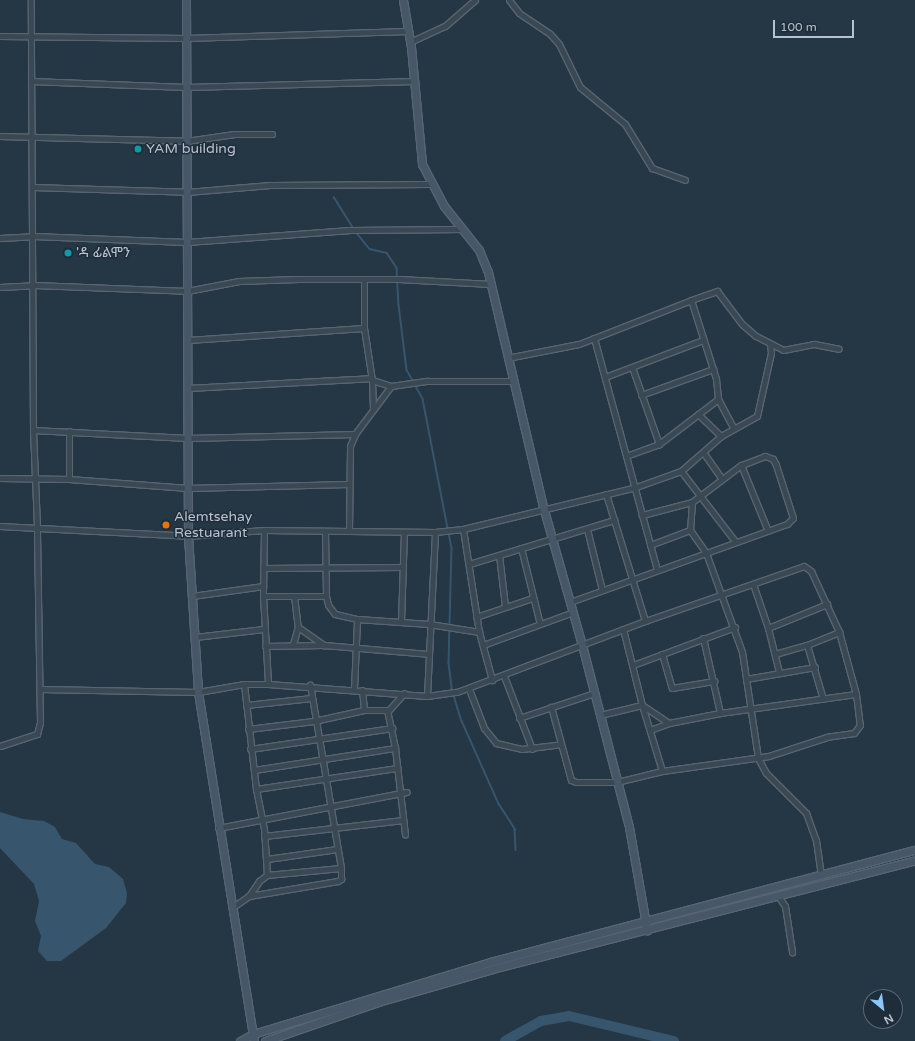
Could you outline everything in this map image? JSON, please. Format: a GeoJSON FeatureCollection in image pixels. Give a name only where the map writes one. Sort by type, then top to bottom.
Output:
{"type":"FeatureCollection","features":[{"type":"Feature","properties":{"kind":"street"},"geometry":{"type":"LineString","coordinates":[[0,746],[37,734],[40,723],[37,526],[33,430],[34,285],[31,0]]}},
{"type":"Feature","properties":{"kind":"street"},"geometry":{"type":"LineString","coordinates":[[186,0],[188,536],[198,692],[218,828],[233,907],[254,1038]]}},
{"type":"Feature","properties":{"kind":"street"},"geometry":{"type":"LineString","coordinates":[[403,0],[410,42],[421,158],[430,184],[461,229],[479,250],[491,284],[507,358],[544,510],[582,645],[618,782],[647,930]]}},
{"type":"Feature","properties":{"kind":"street"},"geometry":{"type":"LineString","coordinates":[[410,42],[445,26],[475,0]]}},
{"type":"Feature","properties":{"kind":"street"},"geometry":{"type":"LineString","coordinates":[[509,0],[519,13],[554,39],[580,87],[625,124],[652,168],[685,180]]}},
{"type":"Feature","properties":{"kind":"street"},"geometry":{"type":"LineString","coordinates":[[0,36],[32,35],[186,38],[408,30]]}},
{"type":"Feature","properties":{"kind":"street"},"geometry":{"type":"LineString","coordinates":[[31,82],[186,87],[414,81]]}},
{"type":"Feature","properties":{"kind":"street"},"geometry":{"type":"LineString","coordinates":[[0,136],[32,135],[186,141],[234,134],[272,134]]}},
{"type":"Feature","properties":{"kind":"street"},"geometry":{"type":"LineString","coordinates":[[32,186],[187,192],[270,184],[430,184]]}},
{"type":"Feature","properties":{"kind":"street"},"geometry":{"type":"LineString","coordinates":[[0,238],[33,236],[187,242],[351,230],[461,229]]}},
{"type":"Feature","properties":{"kind":"street"},"geometry":{"type":"LineString","coordinates":[[0,287],[34,285],[187,291],[239,281],[364,280],[491,284]]}},
{"type":"Feature","properties":{"kind":"street"},"geometry":{"type":"LineString","coordinates":[[364,280],[364,328],[371,379],[373,409]]}},
{"type":"Feature","properties":{"kind":"street"},"geometry":{"type":"LineString","coordinates":[[507,358],[579,344],[717,291],[742,324],[770,344],[786,351],[814,344],[839,349]]}},
{"type":"Feature","properties":{"kind":"street"},"geometry":{"type":"LineString","coordinates":[[691,300],[713,369],[718,399],[734,427]]}},
{"type":"Feature","properties":{"kind":"street"},"geometry":{"type":"LineString","coordinates":[[188,340],[364,328]]}},
{"type":"Feature","properties":{"kind":"street"},"geometry":{"type":"LineString","coordinates":[[594,338],[626,456],[636,487],[657,570]]}},
{"type":"Feature","properties":{"kind":"street"},"geometry":{"type":"LineString","coordinates":[[605,378],[703,340]]}},
{"type":"Feature","properties":{"kind":"street"},"geometry":{"type":"LineString","coordinates":[[0,526],[37,526],[188,536],[264,530],[434,532],[463,529],[544,510],[636,487],[681,470],[721,436],[734,427],[757,416],[772,351],[770,344]]}},
{"type":"Feature","properties":{"kind":"street"},"geometry":{"type":"LineString","coordinates":[[632,367],[659,444]]}},
{"type":"Feature","properties":{"kind":"street"},"geometry":{"type":"LineString","coordinates":[[641,395],[713,369]]}},
{"type":"Feature","properties":{"kind":"street"},"geometry":{"type":"LineString","coordinates":[[188,388],[371,379],[392,386],[428,380],[513,381]]}},
{"type":"Feature","properties":{"kind":"street"},"geometry":{"type":"LineString","coordinates":[[350,531],[348,484],[350,446],[355,434],[392,386]]}},
{"type":"Feature","properties":{"kind":"street"},"geometry":{"type":"LineString","coordinates":[[626,456],[659,444],[718,399]]}},
{"type":"Feature","properties":{"kind":"street"},"geometry":{"type":"LineString","coordinates":[[698,414],[721,436]]}},
{"type":"Feature","properties":{"kind":"street"},"geometry":{"type":"LineString","coordinates":[[33,430],[188,438],[355,434]]}},
{"type":"Feature","properties":{"kind":"street"},"geometry":{"type":"LineString","coordinates":[[69,431],[69,479]]}},
{"type":"Feature","properties":{"kind":"street"},"geometry":{"type":"LineString","coordinates":[[703,452],[722,479]]}},
{"type":"Feature","properties":{"kind":"street"},"geometry":{"type":"LineString","coordinates":[[570,602],[631,579],[706,554],[735,541],[787,524],[793,518],[776,465],[772,460],[764,456],[741,465],[701,497],[692,502],[642,515]]}},
{"type":"Feature","properties":{"kind":"street"},"geometry":{"type":"LineString","coordinates":[[741,465],[768,530]]}},
{"type":"Feature","properties":{"kind":"street"},"geometry":{"type":"LineString","coordinates":[[681,470],[735,541]]}},
{"type":"Feature","properties":{"kind":"street"},"geometry":{"type":"LineString","coordinates":[[0,478],[69,479],[188,488],[348,484]]}},
{"type":"Feature","properties":{"kind":"street"},"geometry":{"type":"LineString","coordinates":[[606,494],[645,621]]}},
{"type":"Feature","properties":{"kind":"street"},"geometry":{"type":"LineString","coordinates":[[692,502],[690,530],[706,554],[735,627],[746,679],[758,758],[766,773],[806,813],[816,840],[821,874]]}},
{"type":"Feature","properties":{"kind":"street"},"geometry":{"type":"LineString","coordinates":[[469,564],[587,530],[614,520]]}},
{"type":"Feature","properties":{"kind":"street"},"geometry":{"type":"LineString","coordinates":[[463,529],[476,617],[492,680]]}},
{"type":"Feature","properties":{"kind":"street"},"geometry":{"type":"LineString","coordinates":[[264,530],[263,596],[268,684]]}},
{"type":"Feature","properties":{"kind":"street"},"geometry":{"type":"LineString","coordinates":[[587,530],[602,590]]}},
{"type":"Feature","properties":{"kind":"street"},"geometry":{"type":"LineString","coordinates":[[650,545],[690,530]]}},
{"type":"Feature","properties":{"kind":"street"},"geometry":{"type":"LineString","coordinates":[[325,531],[326,596],[328,605],[335,614],[357,619],[401,621],[479,632]]}},
{"type":"Feature","properties":{"kind":"street"},"geometry":{"type":"LineString","coordinates":[[401,621],[404,532]]}},
{"type":"Feature","properties":{"kind":"street"},"geometry":{"type":"LineString","coordinates":[[427,696],[434,532]]}},
{"type":"Feature","properties":{"kind":"street"},"geometry":{"type":"LineString","coordinates":[[521,548],[532,598],[540,624]]}},
{"type":"Feature","properties":{"kind":"street"},"geometry":{"type":"LineString","coordinates":[[499,555],[505,606]]}},
{"type":"Feature","properties":{"kind":"street"},"geometry":{"type":"LineString","coordinates":[[40,689],[198,692],[244,684],[268,684],[310,685],[427,696],[457,692],[504,676],[645,621],[804,566],[811,571],[839,632],[856,694],[860,725],[854,732],[827,737],[789,751],[758,758],[662,771],[618,782],[573,781],[560,744],[551,707]]}},
{"type":"Feature","properties":{"kind":"street"},"geometry":{"type":"LineString","coordinates":[[263,568],[402,567]]}},
{"type":"Feature","properties":{"kind":"street"},"geometry":{"type":"LineString","coordinates":[[752,584],[768,628],[779,672]]}},
{"type":"Feature","properties":{"kind":"street"},"geometry":{"type":"LineString","coordinates":[[192,596],[263,586]]}},
{"type":"Feature","properties":{"kind":"street"},"geometry":{"type":"LineString","coordinates":[[263,596],[326,596]]}},
{"type":"Feature","properties":{"kind":"street"},"geometry":{"type":"LineString","coordinates":[[293,644],[298,627],[294,596]]}},
{"type":"Feature","properties":{"kind":"street"},"geometry":{"type":"LineString","coordinates":[[476,617],[532,598]]}},
{"type":"Feature","properties":{"kind":"street"},"geometry":{"type":"LineString","coordinates":[[768,628],[827,604]]}},
{"type":"Feature","properties":{"kind":"street"},"geometry":{"type":"LineString","coordinates":[[483,645],[573,612]]}},
{"type":"Feature","properties":{"kind":"street"},"geometry":{"type":"LineString","coordinates":[[354,689],[357,619]]}},
{"type":"Feature","properties":{"kind":"street"},"geometry":{"type":"LineString","coordinates":[[298,627],[324,645]]}},
{"type":"Feature","properties":{"kind":"street"},"geometry":{"type":"LineString","coordinates":[[633,665],[735,627]]}},
{"type":"Feature","properties":{"kind":"street"},"geometry":{"type":"LineString","coordinates":[[195,637],[264,629]]}},
{"type":"Feature","properties":{"kind":"street"},"geometry":{"type":"LineString","coordinates":[[623,629],[642,705],[662,771]]}},
{"type":"Feature","properties":{"kind":"street"},"geometry":{"type":"LineString","coordinates":[[775,654],[839,632]]}},
{"type":"Feature","properties":{"kind":"street"},"geometry":{"type":"LineString","coordinates":[[703,638],[714,681],[720,713]]}},
{"type":"Feature","properties":{"kind":"street"},"geometry":{"type":"LineString","coordinates":[[265,646],[293,644],[324,645],[428,654]]}},
{"type":"Feature","properties":{"kind":"street"},"geometry":{"type":"LineString","coordinates":[[807,644],[815,667],[823,699]]}},
{"type":"Feature","properties":{"kind":"street"},"geometry":{"type":"LineString","coordinates":[[662,654],[672,688],[714,681]]}},
{"type":"Feature","properties":{"kind":"street"},"geometry":{"type":"LineString","coordinates":[[746,679],[779,672],[815,667]]}},
{"type":"Feature","properties":{"kind":"street"},"geometry":{"type":"LineString","coordinates":[[504,676],[532,749]]}},
{"type":"Feature","properties":{"kind":"street"},"geometry":{"type":"LineString","coordinates":[[244,684],[250,749],[267,859],[267,875]]}},
{"type":"Feature","properties":{"kind":"street"},"geometry":{"type":"LineString","coordinates":[[249,896],[338,881],[341,879],[341,868],[336,849],[334,829],[314,721],[310,685]]}},
{"type":"Feature","properties":{"kind":"street"},"geometry":{"type":"LineString","coordinates":[[469,689],[491,740],[508,748],[532,749],[560,744]]}},
{"type":"Feature","properties":{"kind":"street"},"geometry":{"type":"LineString","coordinates":[[362,690],[364,710]]}},
{"type":"Feature","properties":{"kind":"street"},"geometry":{"type":"LineString","coordinates":[[388,711],[404,693]]}},
{"type":"Feature","properties":{"kind":"street"},"geometry":{"type":"LineString","coordinates":[[519,718],[594,693]]}},
{"type":"Feature","properties":{"kind":"street"},"geometry":{"type":"LineString","coordinates":[[650,730],[669,723],[720,713],[856,694]]}},
{"type":"Feature","properties":{"kind":"street"},"geometry":{"type":"LineString","coordinates":[[246,705],[312,698]]}},
{"type":"Feature","properties":{"kind":"street"},"geometry":{"type":"LineString","coordinates":[[600,715],[642,705],[669,723]]}},
{"type":"Feature","properties":{"kind":"street"},"geometry":{"type":"LineString","coordinates":[[248,729],[314,721],[364,710],[388,711]]}},
{"type":"Feature","properties":{"kind":"street"},"geometry":{"type":"LineString","coordinates":[[388,711],[395,748],[405,834]]}},
{"type":"Feature","properties":{"kind":"street"},"geometry":{"type":"LineString","coordinates":[[250,749],[392,728]]}},
{"type":"Feature","properties":{"kind":"street"},"geometry":{"type":"LineString","coordinates":[[254,770],[395,748]]}},
{"type":"Feature","properties":{"kind":"street"},"geometry":{"type":"LineString","coordinates":[[256,789],[325,780],[397,768]]}},
{"type":"Feature","properties":{"kind":"street"},"geometry":{"type":"LineString","coordinates":[[218,828],[407,792]]}},
{"type":"Feature","properties":{"kind":"street"},"geometry":{"type":"LineString","coordinates":[[264,836],[403,820]]}},
{"type":"Feature","properties":{"kind":"street"},"geometry":{"type":"LineString","coordinates":[[267,859],[336,849]]}},
{"type":"Feature","properties":{"kind":"street"},"geometry":{"type":"LineString","coordinates":[[240,1041],[645,919],[915,850]]}},
{"type":"Feature","properties":{"kind":"street"},"geometry":{"type":"LineString","coordinates":[[265,1041],[475,970],[647,930],[915,860]]}},
{"type":"Feature","properties":{"kind":"street"},"geometry":{"type":"LineString","coordinates":[[233,907],[249,896],[255,886],[267,875],[341,868]]}},
{"type":"Feature","properties":{"kind":"street"},"geometry":{"type":"LineString","coordinates":[[778,896],[785,906],[792,952]]}},
{"type":"Feature","properties":{"kind":"water"},"geometry":{"type":"Polygon","coordinates":[[[0,812],[23,819],[44,821],[55,827],[62,839],[76,843],[95,864],[109,867],[123,879],[127,893],[126,903],[106,928],[61,961],[47,961],[38,951],[41,936],[35,921],[39,901],[34,884],[0,848],[0,812]]]}},
{"type":"Feature","properties":{"kind":"waterway"},"geometry":{"type":"LineString","coordinates":[[334,197],[354,229]]}},
{"type":"Feature","properties":{"kind":"waterway"},"geometry":{"type":"LineString","coordinates":[[356,232],[370,249],[387,253],[397,268],[399,305],[407,370],[423,399],[448,529]]}},
{"type":"Feature","properties":{"kind":"waterway"},"geometry":{"type":"LineString","coordinates":[[449,533],[452,548],[449,663],[452,689],[462,721],[499,804],[515,829],[516,850]]}},
{"type":"Feature","properties":{"kind":"waterway"},"geometry":{"type":"LineString","coordinates":[[505,1041],[541,1021],[569,1016],[674,1041]]}},
{"type":"Feature","properties":{"kind":"place","name":"YAM building"},"geometry":{"type":"Point","coordinates":[138,149]}},
{"type":"Feature","properties":{"kind":"place","name":"'ዳ ፊልሞን"},"geometry":{"type":"Point","coordinates":[68,253]}},
{"type":"Feature","properties":{"kind":"place","name":"Alemtsehay Restuarant"},"geometry":{"type":"Point","coordinates":[166,525]}}]}
